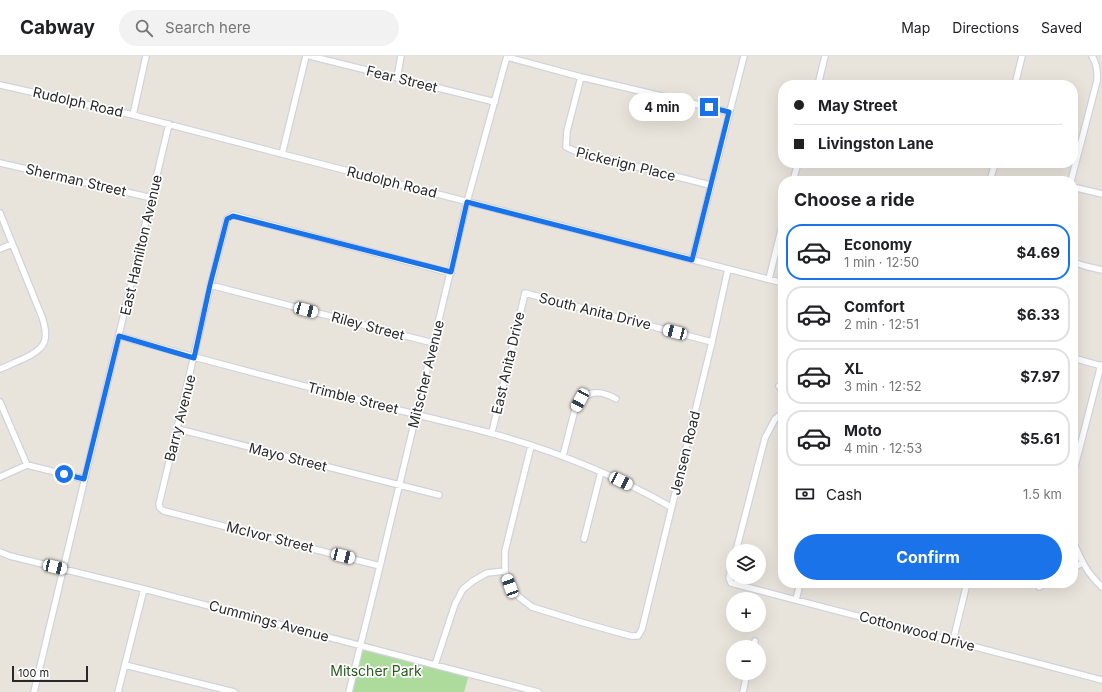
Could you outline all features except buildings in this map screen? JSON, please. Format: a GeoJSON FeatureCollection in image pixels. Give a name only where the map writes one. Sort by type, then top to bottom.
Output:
{"type":"FeatureCollection","features":[{"type":"Feature","properties":{"kind":"street"},"geometry":{"type":"LineString","coordinates":[[133,115],[146,56]]}},
{"type":"Feature","properties":{"kind":"street"},"geometry":{"type":"LineString","coordinates":[[282,154],[306,56]]}},
{"type":"Feature","properties":{"kind":"street","name":"Fear Street"},"geometry":{"type":"LineString","coordinates":[[310,56],[495,102]]}},
{"type":"Feature","properties":{"kind":"street"},"geometry":{"type":"LineString","coordinates":[[398,78],[401,56]]}},
{"type":"Feature","properties":{"kind":"street"},"geometry":{"type":"LineString","coordinates":[[507,56],[581,77],[729,112]]}},
{"type":"Feature","properties":{"kind":"street","name":"Mitscher Avenue"},"geometry":{"type":"LineString","coordinates":[[349,692],[467,202],[507,56]]}},
{"type":"Feature","properties":{"kind":"street"},"geometry":{"type":"LineString","coordinates":[[692,260],[744,56]]}},
{"type":"Feature","properties":{"kind":"street"},"geometry":{"type":"LineString","coordinates":[[819,80],[825,56]]}},
{"type":"Feature","properties":{"kind":"street"},"geometry":{"type":"LineString","coordinates":[[1016,80],[1022,56]]}},
{"type":"Feature","properties":{"kind":"street"},"geometry":{"type":"LineString","coordinates":[[1078,154],[1098,74],[1097,67],[1092,56]]}},
{"type":"Feature","properties":{"kind":"street","name":"Pickerign Place"},"geometry":{"type":"LineString","coordinates":[[581,77],[567,131],[566,147],[575,152],[710,185]]}},
{"type":"Feature","properties":{"kind":"street","name":"Rudolph Road"},"geometry":{"type":"LineString","coordinates":[[0,85],[169,124],[778,282]]}},
{"type":"Feature","properties":{"kind":"street","name":"East Hamilton Avenue"},"geometry":{"type":"LineString","coordinates":[[34,692],[169,124]]}},
{"type":"Feature","properties":{"kind":"street","name":"Sherman Street"},"geometry":{"type":"LineString","coordinates":[[1,165],[152,198]]}},
{"type":"Feature","properties":{"kind":"street"},"geometry":{"type":"LineString","coordinates":[[1078,188],[1102,194]]}},
{"type":"Feature","properties":{"kind":"street"},"geometry":{"type":"LineString","coordinates":[[0,213],[42,317],[46,334],[41,349],[34,354],[0,369]]}},
{"type":"Feature","properties":{"kind":"street","name":"Barry Avenue"},"geometry":{"type":"LineString","coordinates":[[160,508],[159,504],[178,429],[210,285],[227,219],[233,216],[451,272]]}},
{"type":"Feature","properties":{"kind":"street"},"geometry":{"type":"LineString","coordinates":[[769,279],[778,242]]}},
{"type":"Feature","properties":{"kind":"street"},"geometry":{"type":"LineString","coordinates":[[0,249],[12,244]]}},
{"type":"Feature","properties":{"kind":"street"},"geometry":{"type":"LineString","coordinates":[[1078,264],[1102,270]]}},
{"type":"Feature","properties":{"kind":"street","name":"Jensen Road"},"geometry":{"type":"LineString","coordinates":[[505,571],[510,586],[518,598],[532,607],[584,624],[631,636],[638,636],[642,629],[712,342],[728,269]]}},
{"type":"Feature","properties":{"kind":"street","name":"Riley Street"},"geometry":{"type":"LineString","coordinates":[[210,285],[434,343]]}},
{"type":"Feature","properties":{"kind":"street","name":"South Anita Drive"},"geometry":{"type":"LineString","coordinates":[[525,293],[712,342]]}},
{"type":"Feature","properties":{"kind":"street","name":"East Anita Drive"},"geometry":{"type":"LineString","coordinates":[[491,433],[525,293]]}},
{"type":"Feature","properties":{"kind":"street","name":"Trimble Street"},"geometry":{"type":"LineString","coordinates":[[119,336],[194,358],[491,433],[563,456],[601,472],[671,507]]}},
{"type":"Feature","properties":{"kind":"street"},"geometry":{"type":"LineString","coordinates":[[1078,359],[1101,365],[1078,455]]}},
{"type":"Feature","properties":{"kind":"street"},"geometry":{"type":"LineString","coordinates":[[563,456],[575,410],[580,400],[592,393],[600,392],[608,394],[616,399]]}},
{"type":"Feature","properties":{"kind":"street"},"geometry":{"type":"LineString","coordinates":[[0,402],[27,465]]}},
{"type":"Feature","properties":{"kind":"street"},"geometry":{"type":"LineString","coordinates":[[738,544],[765,438],[775,419],[778,417]]}},
{"type":"Feature","properties":{"kind":"street","name":"Mayo Street"},"geometry":{"type":"LineString","coordinates":[[178,429],[439,495]]}},
{"type":"Feature","properties":{"kind":"street"},"geometry":{"type":"LineString","coordinates":[[435,665],[455,604],[463,589],[473,580],[486,573],[505,571],[506,552],[531,446]]}},
{"type":"Feature","properties":{"kind":"street"},"geometry":{"type":"LineString","coordinates":[[0,476],[27,465],[84,479]]}},
{"type":"Feature","properties":{"kind":"street"},"geometry":{"type":"LineString","coordinates":[[584,539],[601,472]]}},
{"type":"Feature","properties":{"kind":"street","name":"McIvor Street"},"geometry":{"type":"LineString","coordinates":[[160,508],[380,566]]}},
{"type":"Feature","properties":{"kind":"street","name":"Cummings Avenue"},"geometry":{"type":"LineString","coordinates":[[0,552],[10,556],[64,568],[538,692]]}},
{"type":"Feature","properties":{"kind":"street"},"geometry":{"type":"LineString","coordinates":[[1078,553],[1082,563],[1093,579],[1102,587]]}},
{"type":"Feature","properties":{"kind":"street"},"geometry":{"type":"LineString","coordinates":[[1078,565],[1082,563]]}},
{"type":"Feature","properties":{"kind":"street","name":"Cottonwood Drive"},"geometry":{"type":"LineString","coordinates":[[736,584],[1102,680]]}},
{"type":"Feature","properties":{"kind":"street"},"geometry":{"type":"LineString","coordinates":[[796,600],[799,588]]}},
{"type":"Feature","properties":{"kind":"street"},"geometry":{"type":"LineString","coordinates":[[953,641],[966,588]]}},
{"type":"Feature","properties":{"kind":"street"},"geometry":{"type":"LineString","coordinates":[[118,692],[144,589]]}},
{"type":"Feature","properties":{"kind":"street"},"geometry":{"type":"LineString","coordinates":[[125,665],[234,692]]}},
{"type":"Feature","properties":{"kind":"street"},"geometry":{"type":"LineString","coordinates":[[743,692],[746,680]]}},
{"type":"Feature","properties":{"kind":"green space","name":"Mitscher Park"},"geometry":{"type":"Polygon","coordinates":[[[360,645],[469,675],[464,692],[349,692],[360,645]]]}},
{"type":"Feature","properties":{"kind":"route"},"geometry":{"type":"LineString","coordinates":[[64,474],[84,479],[119,336],[194,358],[210,285],[227,219],[233,216],[451,272],[467,202],[692,260],[729,112],[709,107]]}}]}
